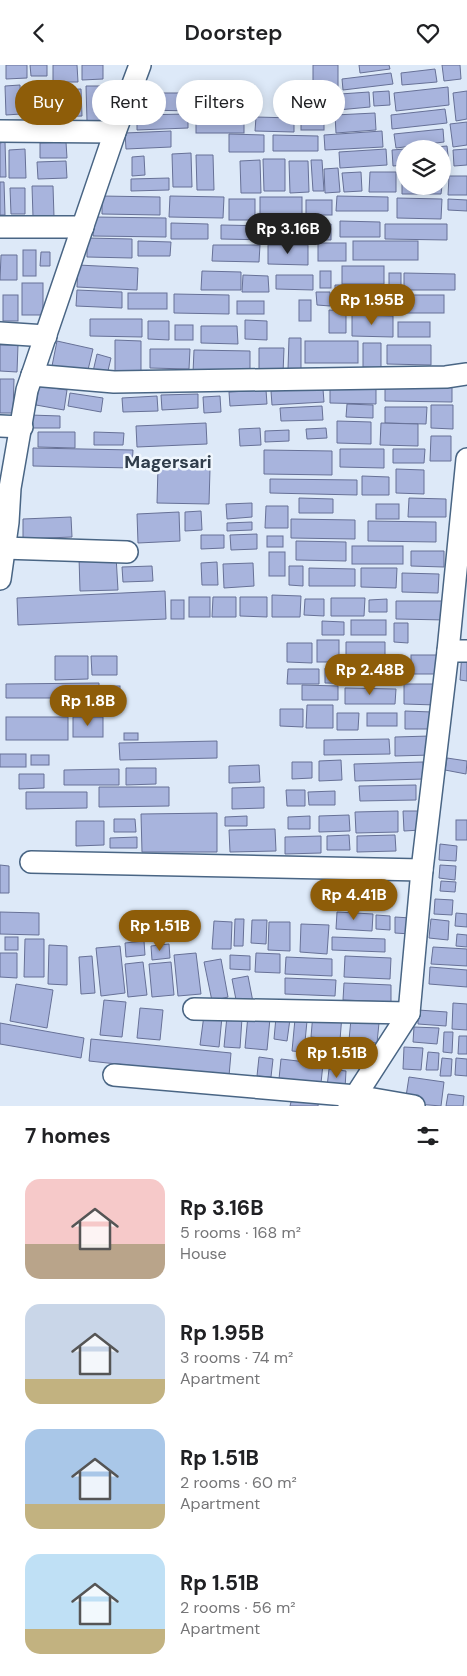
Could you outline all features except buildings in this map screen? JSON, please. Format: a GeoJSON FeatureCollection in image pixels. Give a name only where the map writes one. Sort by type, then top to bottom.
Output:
{"type":"FeatureCollection","features":[{"type":"Feature","properties":{"kind":"street"},"geometry":{"type":"LineString","coordinates":[[0,579],[4,522],[27,390],[115,132],[140,65]]}},
{"type":"Feature","properties":{"kind":"street"},"geometry":{"type":"LineString","coordinates":[[0,131],[115,132]]}},
{"type":"Feature","properties":{"kind":"street"},"geometry":{"type":"LineString","coordinates":[[0,227],[83,227]]}},
{"type":"Feature","properties":{"kind":"street"},"geometry":{"type":"LineString","coordinates":[[0,333],[46,335]]}},
{"type":"Feature","properties":{"kind":"street"},"geometry":{"type":"LineString","coordinates":[[32,375],[114,382],[436,377],[467,374]]}},
{"type":"Feature","properties":{"kind":"street"},"geometry":{"type":"LineString","coordinates":[[0,426],[22,427]]}},
{"type":"Feature","properties":{"kind":"street"},"geometry":{"type":"LineString","coordinates":[[353,1101],[409,1013],[422,870],[458,651],[467,459]]}},
{"type":"Feature","properties":{"kind":"street"},"geometry":{"type":"LineString","coordinates":[[3,548],[127,552]]}},
{"type":"Feature","properties":{"kind":"street"},"geometry":{"type":"LineString","coordinates":[[31,862],[422,870]]}},
{"type":"Feature","properties":{"kind":"street"},"geometry":{"type":"LineString","coordinates":[[194,1009],[409,1013]]}},
{"type":"Feature","properties":{"kind":"street"},"geometry":{"type":"LineString","coordinates":[[114,1075],[414,1106]]}},
{"type":"Feature","properties":{"kind":"district","name":"Magersari"},"geometry":{"type":"Point","coordinates":[168,462]}}]}
